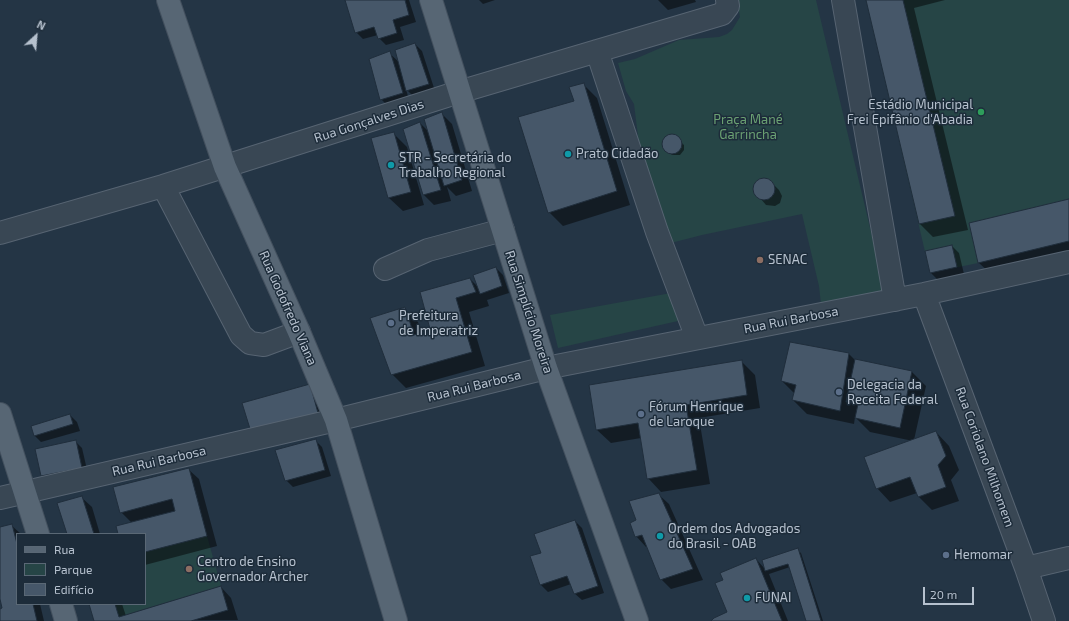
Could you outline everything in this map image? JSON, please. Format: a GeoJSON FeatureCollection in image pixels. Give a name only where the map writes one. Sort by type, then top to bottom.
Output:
{"type":"FeatureCollection","features":[{"type":"Feature","properties":{"kind":"main road","name":"Rua Godofredo Viana"},"geometry":{"type":"LineString","coordinates":[[168,0],[225,167],[299,332],[336,420],[396,621]]}},
{"type":"Feature","properties":{"kind":"main road","name":"Rua Simplício Moreira"},"geometry":{"type":"LineString","coordinates":[[431,0],[546,368],[637,621]]}},
{"type":"Feature","properties":{"kind":"main road"},"geometry":{"type":"LineString","coordinates":[[0,414],[38,533]]}},
{"type":"Feature","properties":{"kind":"main road"},"geometry":{"type":"LineString","coordinates":[[60,605],[66,621]]}},
{"type":"Feature","properties":{"kind":"street","name":"Rua Gonçalves Dias"},"geometry":{"type":"LineString","coordinates":[[0,233],[163,186],[459,92],[596,50],[722,14],[728,6],[727,0]]}},
{"type":"Feature","properties":{"kind":"street"},"geometry":{"type":"LineString","coordinates":[[843,0],[895,300]]}},
{"type":"Feature","properties":{"kind":"street"},"geometry":{"type":"LineString","coordinates":[[596,50],[657,232],[697,338]]}},
{"type":"Feature","properties":{"kind":"street"},"geometry":{"type":"LineString","coordinates":[[163,186],[241,334],[250,343],[264,345],[299,332]]}},
{"type":"Feature","properties":{"kind":"street"},"geometry":{"type":"LineString","coordinates":[[384,269],[428,250],[503,230]]}},
{"type":"Feature","properties":{"kind":"street","name":"Rua Rui Barbosa"},"geometry":{"type":"LineString","coordinates":[[0,498],[336,420],[546,368],[895,300],[1069,262]]}},
{"type":"Feature","properties":{"kind":"street","name":"Rua Coriolano Milhomem"},"geometry":{"type":"LineString","coordinates":[[924,294],[1026,568],[1044,621]]}},
{"type":"Feature","properties":{"kind":"street"},"geometry":{"type":"LineString","coordinates":[[1026,568],[1069,558]]}},
{"type":"Feature","properties":{"kind":"green space","name":"Praça Mané Garrincha"},"geometry":{"type":"Polygon","coordinates":[[[737,0],[816,0],[885,291],[821,304],[819,286],[802,214],[702,235],[663,245],[640,152],[634,104],[626,91],[618,63],[635,59],[679,40],[719,37],[727,34],[732,30],[740,17],[737,0]]]}},
{"type":"Feature","properties":{"kind":"green space","name":"Estádio Municipal Frei Epifânio d'Abadia"},"geometry":{"type":"Polygon","coordinates":[[[866,0],[1069,0],[1069,241],[930,273],[866,0]]]}},
{"type":"Feature","properties":{"kind":"green space"},"geometry":{"type":"Polygon","coordinates":[[[671,293],[678,321],[558,348],[550,315],[671,293]]]}},
{"type":"Feature","properties":{"kind":"green space"},"geometry":{"type":"Polygon","coordinates":[[[207,536],[221,586],[119,617],[115,605],[146,605],[146,552],[207,536]]]}},
{"type":"Feature","properties":{"kind":"building"},"geometry":{"type":"Polygon","coordinates":[[[345,0],[405,0],[409,15],[393,20],[397,33],[378,39],[374,27],[355,33],[345,0]]]}},
{"type":"Feature","properties":{"kind":"building"},"geometry":{"type":"Polygon","coordinates":[[[866,0],[903,0],[955,216],[919,224],[866,0]]]}},
{"type":"Feature","properties":{"kind":"building"},"geometry":{"type":"Polygon","coordinates":[[[415,43],[429,84],[406,91],[395,50],[415,43]]]}},
{"type":"Feature","properties":{"kind":"building"},"geometry":{"type":"Polygon","coordinates":[[[390,51],[403,93],[380,100],[369,59],[390,51]]]}},
{"type":"Feature","properties":{"kind":"building","name":"Prato Cidadão"},"geometry":{"type":"Polygon","coordinates":[[[584,83],[617,191],[548,213],[518,117],[574,101],[569,87],[584,83]]]}},
{"type":"Feature","properties":{"kind":"building"},"geometry":{"type":"Polygon","coordinates":[[[442,112],[462,180],[444,186],[424,119],[442,112]]]}},
{"type":"Feature","properties":{"kind":"building"},"geometry":{"type":"Polygon","coordinates":[[[420,122],[441,190],[423,195],[403,129],[420,122]]]}},
{"type":"Feature","properties":{"kind":"building","name":"STR - Secretária do Trabalho Regional"},"geometry":{"type":"Polygon","coordinates":[[[394,132],[411,192],[388,198],[371,138],[394,132]]]}},
{"type":"Feature","properties":{"kind":"building"},"geometry":{"type":"Polygon","coordinates":[[[672,134],[679,137],[682,144],[679,151],[672,154],[665,151],[662,144],[665,137],[672,134]]]}},
{"type":"Feature","properties":{"kind":"building"},"geometry":{"type":"Polygon","coordinates":[[[764,178],[772,181],[775,189],[772,197],[764,200],[756,197],[753,189],[756,181],[764,178]]]}},
{"type":"Feature","properties":{"kind":"building"},"geometry":{"type":"Polygon","coordinates":[[[1069,199],[1069,241],[978,263],[969,223],[1069,199]]]}},
{"type":"Feature","properties":{"kind":"building"},"geometry":{"type":"Polygon","coordinates":[[[952,245],[957,267],[930,273],[925,251],[952,245]]]}},
{"type":"Feature","properties":{"kind":"building"},"geometry":{"type":"Polygon","coordinates":[[[496,267],[502,286],[480,294],[473,275],[496,267]]]}},
{"type":"Feature","properties":{"kind":"building","name":"Prefeitura de Imperatriz"},"geometry":{"type":"Polygon","coordinates":[[[470,278],[476,292],[456,298],[472,352],[391,375],[370,318],[405,307],[414,335],[430,329],[420,292],[470,278]]]}},
{"type":"Feature","properties":{"kind":"building"},"geometry":{"type":"Polygon","coordinates":[[[790,342],[849,353],[840,411],[792,400],[796,385],[781,381],[790,342]]]}},
{"type":"Feature","properties":{"kind":"building"},"geometry":{"type":"Polygon","coordinates":[[[855,359],[912,371],[900,428],[855,418],[858,404],[846,402],[855,359]]]}},
{"type":"Feature","properties":{"kind":"building","name":"Fórum Henrique de Laroque"},"geometry":{"type":"Polygon","coordinates":[[[742,360],[747,395],[686,405],[697,470],[647,479],[638,423],[596,430],[589,385],[742,360]]]}},
{"type":"Feature","properties":{"kind":"building"},"geometry":{"type":"Polygon","coordinates":[[[310,384],[318,413],[251,432],[242,403],[310,384]]]}},
{"type":"Feature","properties":{"kind":"building"},"geometry":{"type":"Polygon","coordinates":[[[70,414],[73,424],[34,436],[31,426],[70,414]]]}},
{"type":"Feature","properties":{"kind":"building"},"geometry":{"type":"Polygon","coordinates":[[[936,431],[946,456],[938,465],[946,487],[918,497],[910,477],[876,489],[864,457],[936,431]]]}},
{"type":"Feature","properties":{"kind":"building"},"geometry":{"type":"Polygon","coordinates":[[[316,439],[325,470],[285,481],[275,450],[316,439]]]}},
{"type":"Feature","properties":{"kind":"building"},"geometry":{"type":"Polygon","coordinates":[[[76,440],[82,468],[41,476],[35,449],[76,440]]]}},
{"type":"Feature","properties":{"kind":"building"},"geometry":{"type":"Polygon","coordinates":[[[189,468],[207,536],[146,552],[146,533],[118,533],[116,526],[175,511],[172,499],[120,513],[113,487],[189,468]]]}},
{"type":"Feature","properties":{"kind":"building","name":"Ordem dos Advogados do Brasil - OAB"},"geometry":{"type":"Polygon","coordinates":[[[659,493],[693,569],[660,580],[642,535],[635,537],[630,523],[636,520],[629,501],[659,493]]]}},
{"type":"Feature","properties":{"kind":"building"},"geometry":{"type":"Polygon","coordinates":[[[82,496],[94,533],[67,533],[57,503],[82,496]]]}},
{"type":"Feature","properties":{"kind":"building"},"geometry":{"type":"Polygon","coordinates":[[[575,520],[598,586],[574,594],[567,576],[540,585],[530,556],[541,553],[534,534],[575,520]]]}},
{"type":"Feature","properties":{"kind":"building"},"geometry":{"type":"Polygon","coordinates":[[[12,524],[16,540],[16,605],[33,605],[37,621],[0,621],[0,609],[2,608],[0,599],[0,527],[12,524]]]}},
{"type":"Feature","properties":{"kind":"building"},"geometry":{"type":"Polygon","coordinates":[[[798,548],[821,621],[806,621],[788,564],[765,571],[762,560],[798,548]]]}},
{"type":"Feature","properties":{"kind":"building","name":"FUNAI"},"geometry":{"type":"Polygon","coordinates":[[[756,558],[782,621],[711,621],[727,612],[715,583],[723,580],[720,573],[756,558]]]}},
{"type":"Feature","properties":{"kind":"building"},"geometry":{"type":"Polygon","coordinates":[[[221,586],[228,610],[191,621],[94,621],[89,605],[115,605],[119,617],[221,586]]]}},
{"type":"Feature","properties":{"kind":"place","name":"Estádio Municipal Frei Epifânio d'Abadia"},"geometry":{"type":"Point","coordinates":[981,112]}},
{"type":"Feature","properties":{"kind":"place","name":"Prato Cidadão"},"geometry":{"type":"Point","coordinates":[568,154]}},
{"type":"Feature","properties":{"kind":"place","name":"STR - Secretária do Trabalho Regional"},"geometry":{"type":"Point","coordinates":[391,165]}},
{"type":"Feature","properties":{"kind":"place","name":"SENAC"},"geometry":{"type":"Point","coordinates":[760,260]}},
{"type":"Feature","properties":{"kind":"place","name":"Prefeitura de Imperatriz"},"geometry":{"type":"Point","coordinates":[391,323]}},
{"type":"Feature","properties":{"kind":"place","name":"Delegacia da Receita Federal"},"geometry":{"type":"Point","coordinates":[839,392]}},
{"type":"Feature","properties":{"kind":"place","name":"Fórum Henrique de Laroque"},"geometry":{"type":"Point","coordinates":[641,414]}},
{"type":"Feature","properties":{"kind":"place","name":"Ordem dos Advogados do Brasil - OAB"},"geometry":{"type":"Point","coordinates":[660,536]}},
{"type":"Feature","properties":{"kind":"place","name":"Hemomar"},"geometry":{"type":"Point","coordinates":[946,555]}},
{"type":"Feature","properties":{"kind":"place","name":"Centro de Ensino Governador Archer"},"geometry":{"type":"Point","coordinates":[189,569]}},
{"type":"Feature","properties":{"kind":"place","name":"FUNAI"},"geometry":{"type":"Point","coordinates":[747,598]}}]}
